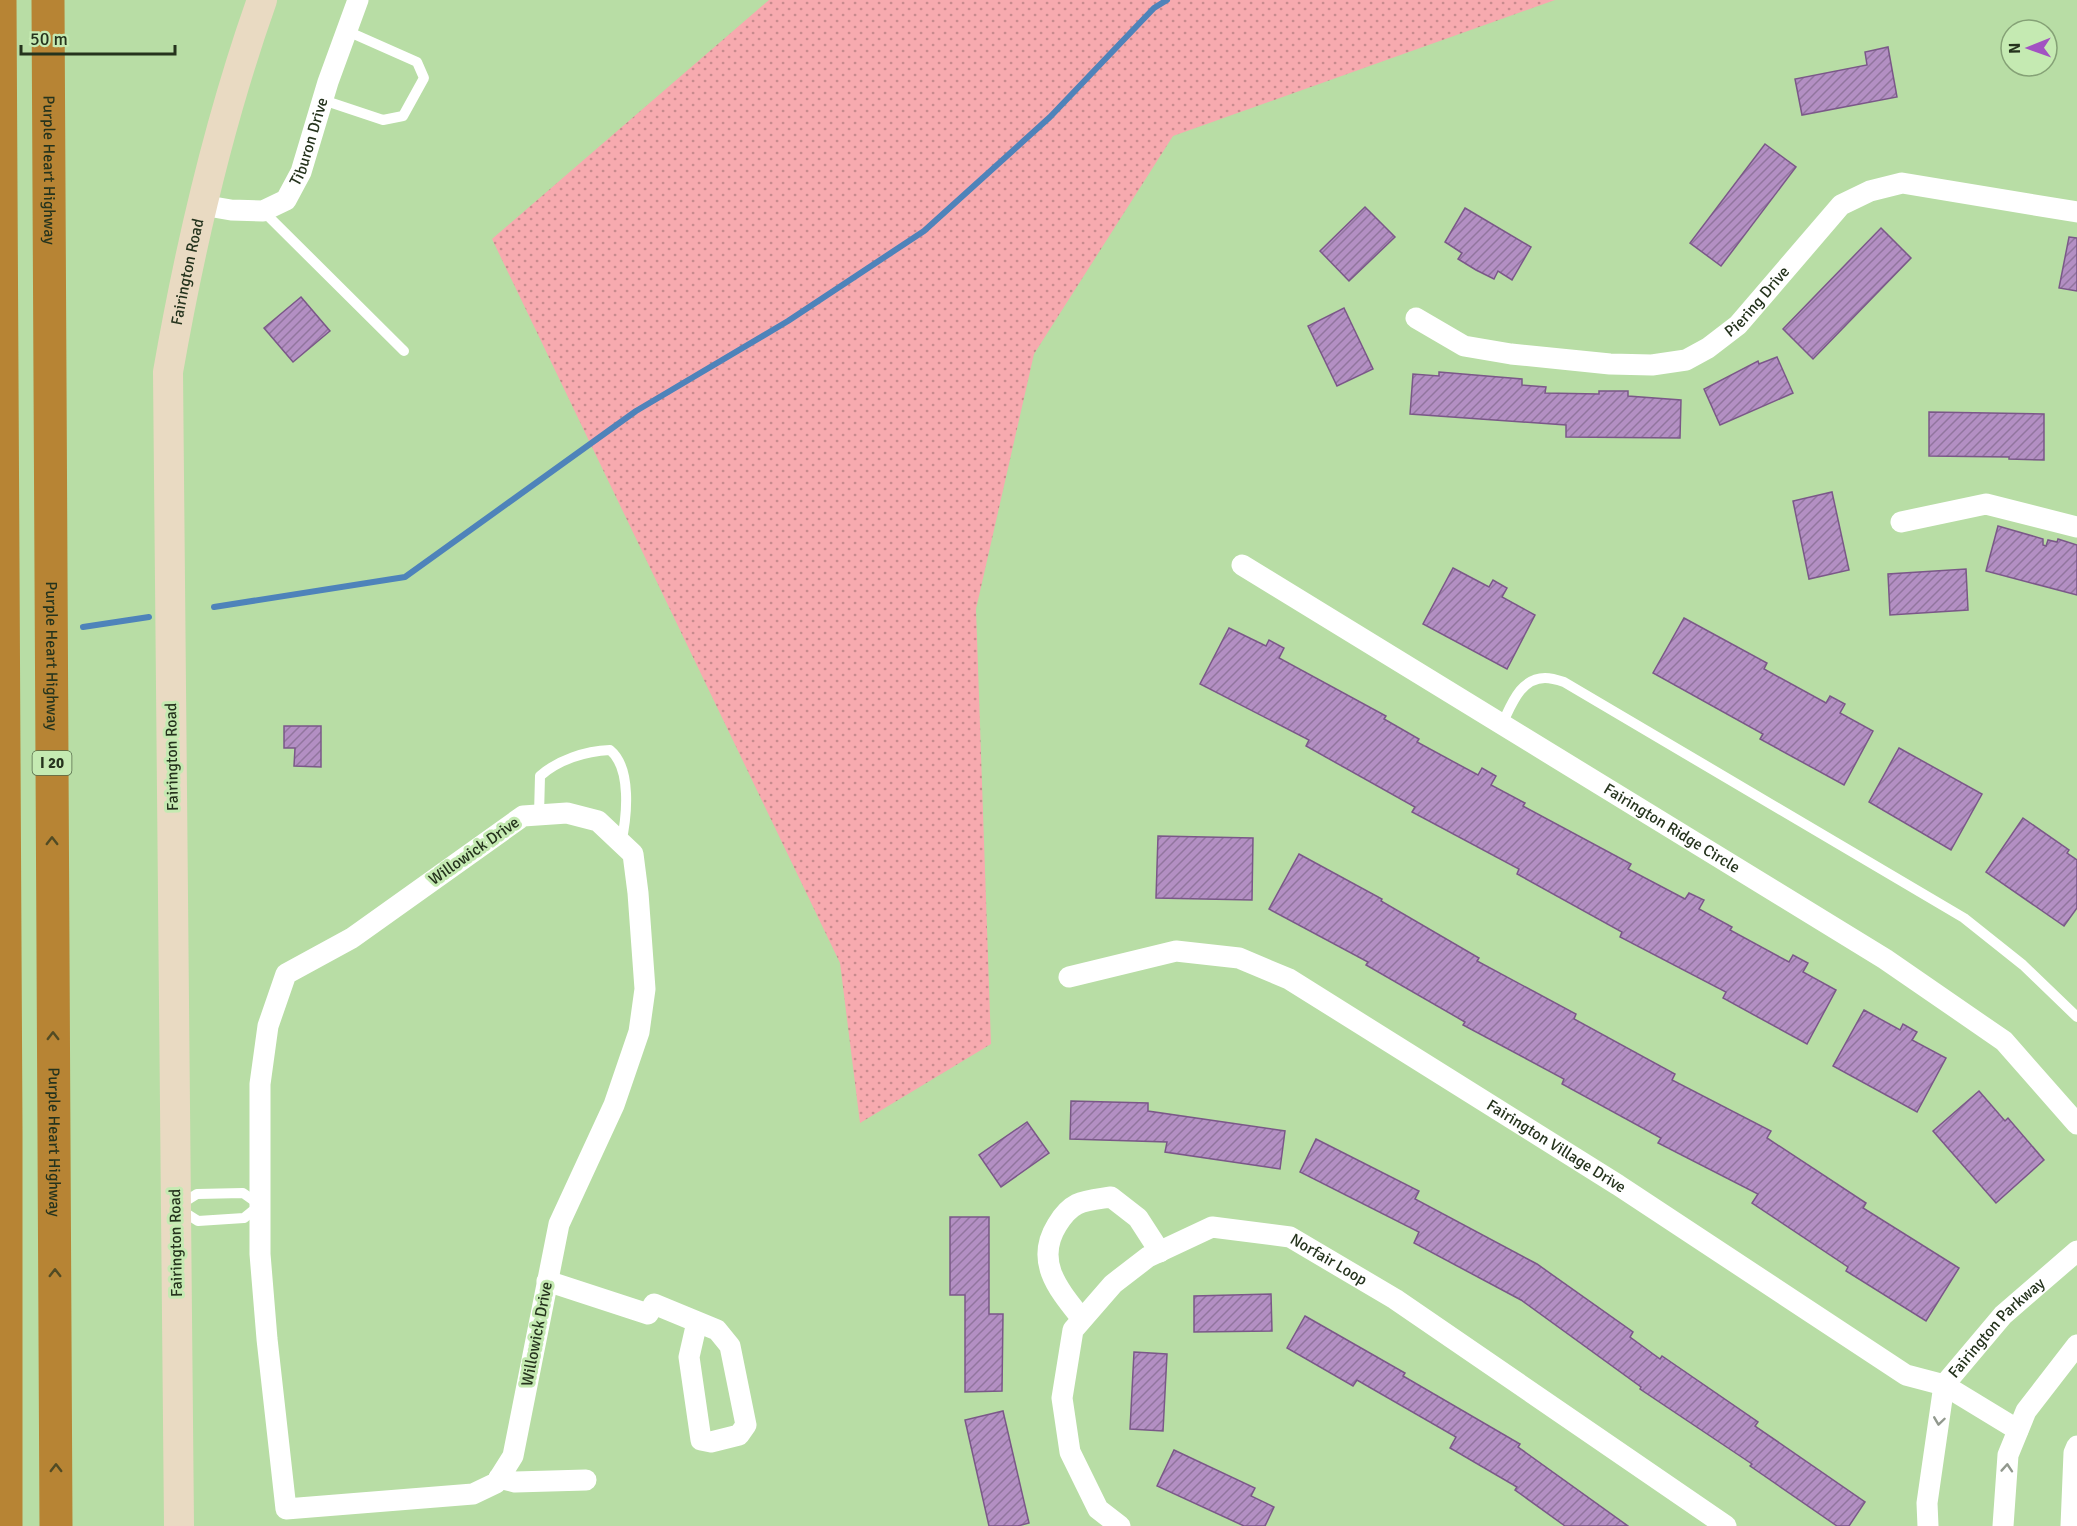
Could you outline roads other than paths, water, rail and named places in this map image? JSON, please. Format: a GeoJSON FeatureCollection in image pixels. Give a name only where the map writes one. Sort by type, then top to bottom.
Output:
{"type":"FeatureCollection","features":[{"type":"Feature","properties":{"kind":"highway"},"geometry":{"type":"LineString","coordinates":[[0,0],[6,1526]]}},
{"type":"Feature","properties":{"kind":"highway","name":"Purple Heart Highway"},"geometry":{"type":"LineString","coordinates":[[48,0],[56,1526]]}},
{"type":"Feature","properties":{"kind":"street","name":"Fairington Road"},"geometry":{"type":"LineString","coordinates":[[179,1526],[168,372],[184,284],[219,134],[262,0]]}},
{"type":"Feature","properties":{"kind":"street","name":"Tiburon Drive"},"geometry":{"type":"LineString","coordinates":[[262,211],[286,200],[301,172],[358,0]]}},
{"type":"Feature","properties":{"kind":"street","name":"Piering Drive"},"geometry":{"type":"LineString","coordinates":[[1416,318],[1464,346],[1511,354],[1599,363],[1652,365],[1686,360],[1708,348],[1738,325],[1841,205],[1869,191],[1902,183],[2077,212]]}},
{"type":"Feature","properties":{"kind":"street"},"geometry":{"type":"LineString","coordinates":[[202,205],[231,210],[262,211]]}},
{"type":"Feature","properties":{"kind":"street"},"geometry":{"type":"LineString","coordinates":[[1901,522],[1986,504],[2077,527]]}},
{"type":"Feature","properties":{"kind":"street","name":"Fairington Ridge Circle"},"geometry":{"type":"LineString","coordinates":[[1242,565],[1885,959],[2004,1041],[2077,1124]]}},
{"type":"Feature","properties":{"kind":"street","name":"Willowick Drive"},"geometry":{"type":"LineString","coordinates":[[567,813],[598,820],[633,854],[645,989],[639,1032],[615,1105],[559,1224],[513,1456],[496,1483],[473,1494],[286,1509],[260,1254],[260,1084],[268,1026],[286,974],[352,938],[523,816],[539,815],[567,813]]}},
{"type":"Feature","properties":{"kind":"street","name":"Fairington Village Drive"},"geometry":{"type":"LineString","coordinates":[[1069,977],[1176,951],[1239,958],[1289,979],[1618,1185],[1906,1375],[1944,1385],[2018,1430]]}},
{"type":"Feature","properties":{"kind":"street"},"geometry":{"type":"LineString","coordinates":[[1082,1319],[1059,1290],[1046,1258],[1048,1239],[1065,1210],[1084,1201],[1111,1197],[1138,1218],[1160,1252]]}},
{"type":"Feature","properties":{"kind":"street","name":"Norfair Loop"},"geometry":{"type":"LineString","coordinates":[[1120,1526],[1098,1509],[1070,1452],[1062,1398],[1073,1330],[1113,1284],[1148,1257],[1212,1227],[1290,1237],[1395,1299],[1726,1526]]}},
{"type":"Feature","properties":{"kind":"street","name":"Fairington Parkway"},"geometry":{"type":"LineString","coordinates":[[1928,1526],[1927,1503],[1944,1385],[2003,1315],[2077,1251]]}},
{"type":"Feature","properties":{"kind":"street"},"geometry":{"type":"LineString","coordinates":[[547,1281],[648,1314],[654,1304],[698,1322],[717,1330],[730,1346],[746,1425],[739,1435],[711,1442],[701,1440],[689,1357],[698,1322]]}},
{"type":"Feature","properties":{"kind":"street"},"geometry":{"type":"LineString","coordinates":[[2003,1526],[2008,1455],[2018,1430],[2026,1411],[2077,1345]]}},
{"type":"Feature","properties":{"kind":"street"},"geometry":{"type":"LineString","coordinates":[[2071,1526],[2074,1453],[2077,1446]]}},
{"type":"Feature","properties":{"kind":"street"},"geometry":{"type":"LineString","coordinates":[[499,1479],[515,1482],[586,1480]]}},
{"type":"Feature","properties":{"kind":"lane"},"geometry":{"type":"LineString","coordinates":[[323,100],[383,120],[403,116],[424,78],[417,62],[347,31]]}},
{"type":"Feature","properties":{"kind":"lane"},"geometry":{"type":"LineString","coordinates":[[262,211],[404,351]]}},
{"type":"Feature","properties":{"kind":"lane"},"geometry":{"type":"LineString","coordinates":[[1502,724],[1518,694],[1528,682],[1544,678],[1564,682],[1964,918],[2023,965],[2077,1017]]}},
{"type":"Feature","properties":{"kind":"lane"},"geometry":{"type":"LineString","coordinates":[[539,815],[540,776],[553,764],[597,750],[610,750],[617,755],[626,795],[627,821],[621,843]]}},
{"type":"Feature","properties":{"kind":"lane"},"geometry":{"type":"LineString","coordinates":[[243,1193],[260,1205],[244,1218],[198,1221],[176,1207],[197,1194],[243,1193]]}},
{"type":"Feature","properties":{"kind":"waterway"},"geometry":{"type":"LineString","coordinates":[[214,607],[405,577],[636,411],[788,321],[924,231],[1050,117],[1154,8],[1167,0]]}},
{"type":"Feature","properties":{"kind":"waterway"},"geometry":{"type":"LineString","coordinates":[[83,627],[149,617]]}}]}
